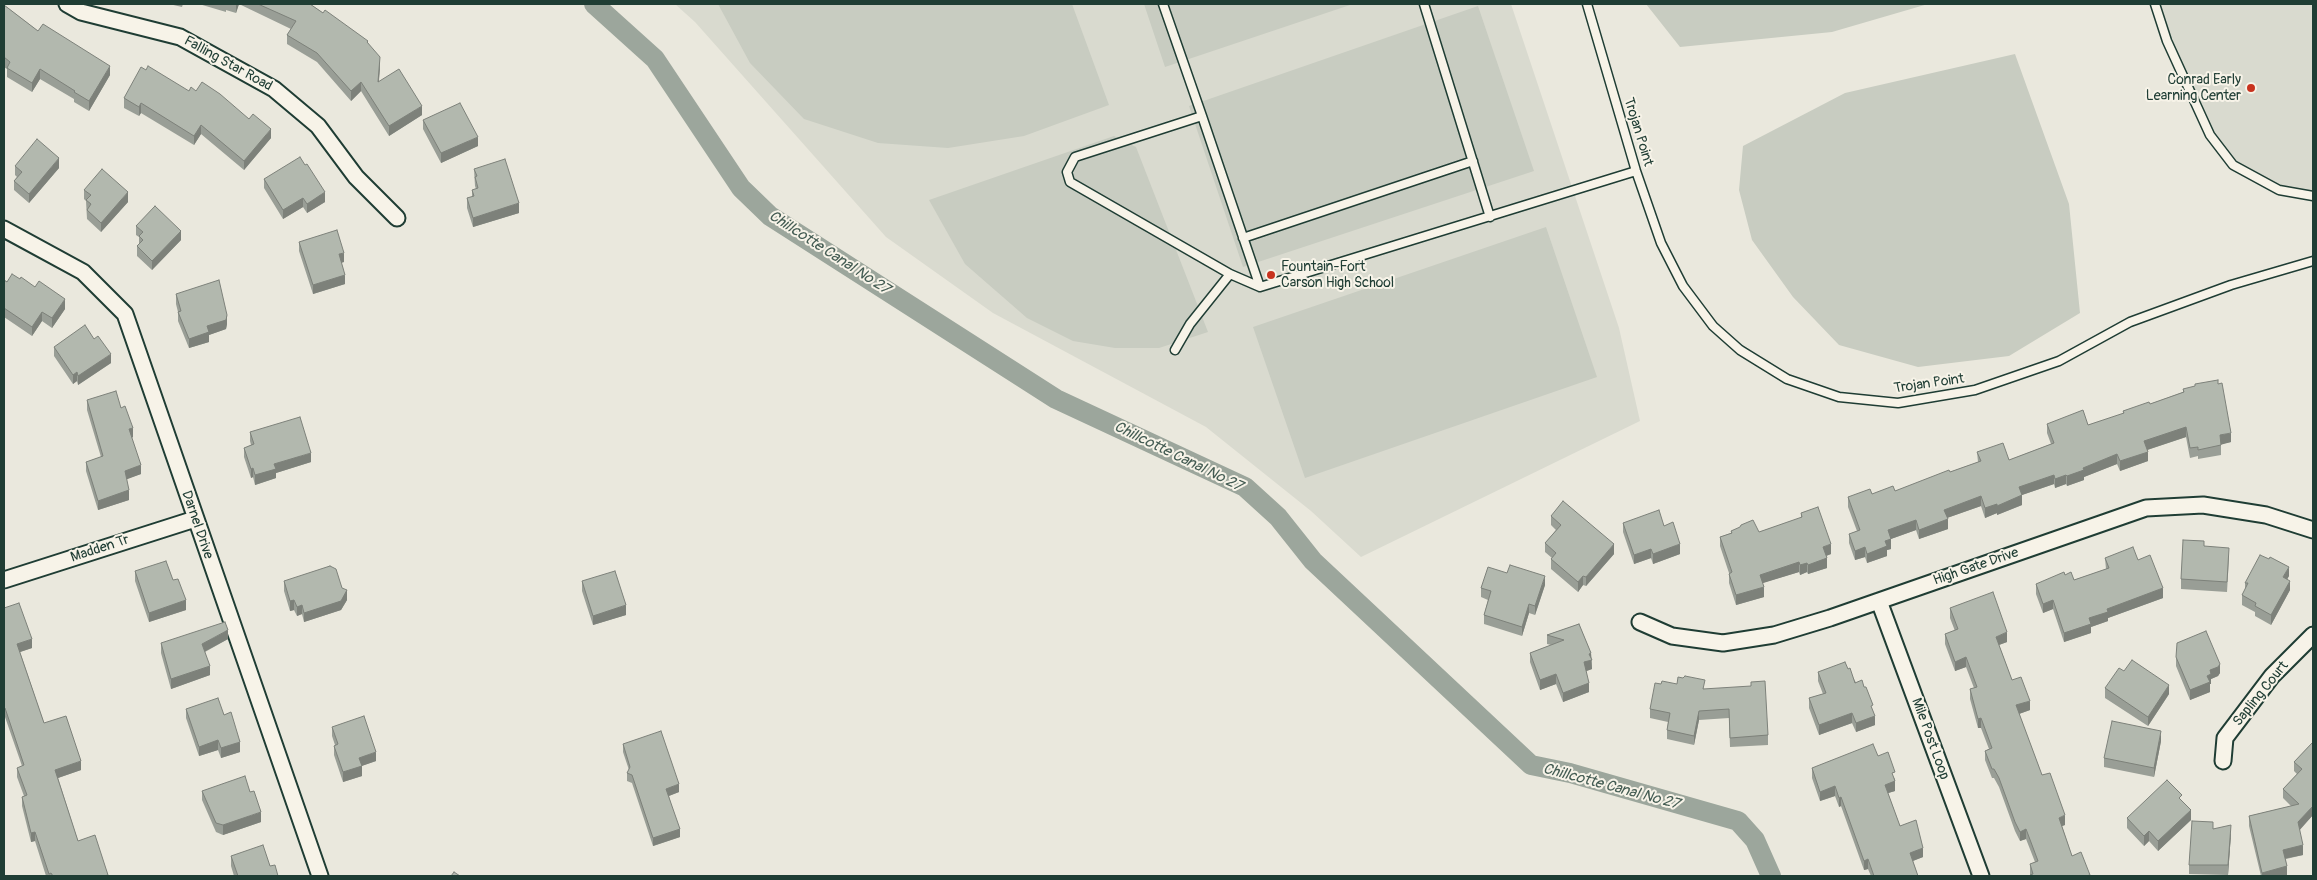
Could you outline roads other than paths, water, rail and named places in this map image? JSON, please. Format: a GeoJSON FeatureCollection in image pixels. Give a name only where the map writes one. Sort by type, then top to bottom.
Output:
{"type":"FeatureCollection","features":[{"type":"Feature","properties":{"kind":"street","name":"Falling Star Road"},"geometry":{"type":"LineString","coordinates":[[67,4],[81,12],[180,37],[274,89],[318,126],[356,177],[398,218]]}},
{"type":"Feature","properties":{"kind":"street","name":"Darnel Drive"},"geometry":{"type":"LineString","coordinates":[[4,229],[83,272],[125,314],[320,876]]}},
{"type":"Feature","properties":{"kind":"street","name":"High Gate Drive"},"geometry":{"type":"LineString","coordinates":[[1640,622],[1672,636],[1723,643],[1774,635],[1879,601],[2146,508],[2203,505],[2266,515],[2313,530]]}},
{"type":"Feature","properties":{"kind":"street","name":"Madden Tr"},"geometry":{"type":"LineString","coordinates":[[4,580],[195,518]]}},
{"type":"Feature","properties":{"kind":"street","name":"Mile Post Loop"},"geometry":{"type":"LineString","coordinates":[[1879,601],[1981,876]]}},
{"type":"Feature","properties":{"kind":"street","name":"Sapling Court"},"geometry":{"type":"LineString","coordinates":[[2223,761],[2226,738],[2272,676],[2313,635]]}},
{"type":"Feature","properties":{"kind":"lane"},"geometry":{"type":"LineString","coordinates":[[1163,4],[1260,287]]}},
{"type":"Feature","properties":{"kind":"lane"},"geometry":{"type":"LineString","coordinates":[[1424,4],[1490,217]]}},
{"type":"Feature","properties":{"kind":"lane","name":"Trojan Point"},"geometry":{"type":"LineString","coordinates":[[1587,4],[1636,172],[1661,243],[1683,286],[1713,326],[1740,350],[1787,379],[1839,397],[1898,403],[1975,390],[2059,361],[2130,322],[2231,284],[2313,262]]}},
{"type":"Feature","properties":{"kind":"lane"},"geometry":{"type":"LineString","coordinates":[[2155,4],[2167,41],[2210,135],[2233,165],[2279,190],[2313,196]]}},
{"type":"Feature","properties":{"kind":"lane"},"geometry":{"type":"LineString","coordinates":[[1202,116],[1075,156],[1067,172],[1070,182],[1230,274],[1260,287],[1636,172]]}},
{"type":"Feature","properties":{"kind":"lane"},"geometry":{"type":"LineString","coordinates":[[1243,238],[1473,161]]}},
{"type":"Feature","properties":{"kind":"lane"},"geometry":{"type":"LineString","coordinates":[[1175,350],[1190,324],[1230,274]]}},
{"type":"Feature","properties":{"kind":"waterway","name":"Chillcotte Canal No 27"},"geometry":{"type":"LineString","coordinates":[[594,4],[655,59],[741,188],[770,216],[1056,399],[1245,487],[1278,517],[1313,561],[1531,765],[1570,773],[1738,821],[1755,840],[1771,876]]}},
{"type":"Feature","properties":{"kind":"place","name":"Conrad Early Learning Center"},"geometry":{"type":"Point","coordinates":[2251,88]}},
{"type":"Feature","properties":{"kind":"place","name":"Fountain-Fort Carson High School"},"geometry":{"type":"Point","coordinates":[1271,275]}}]}
